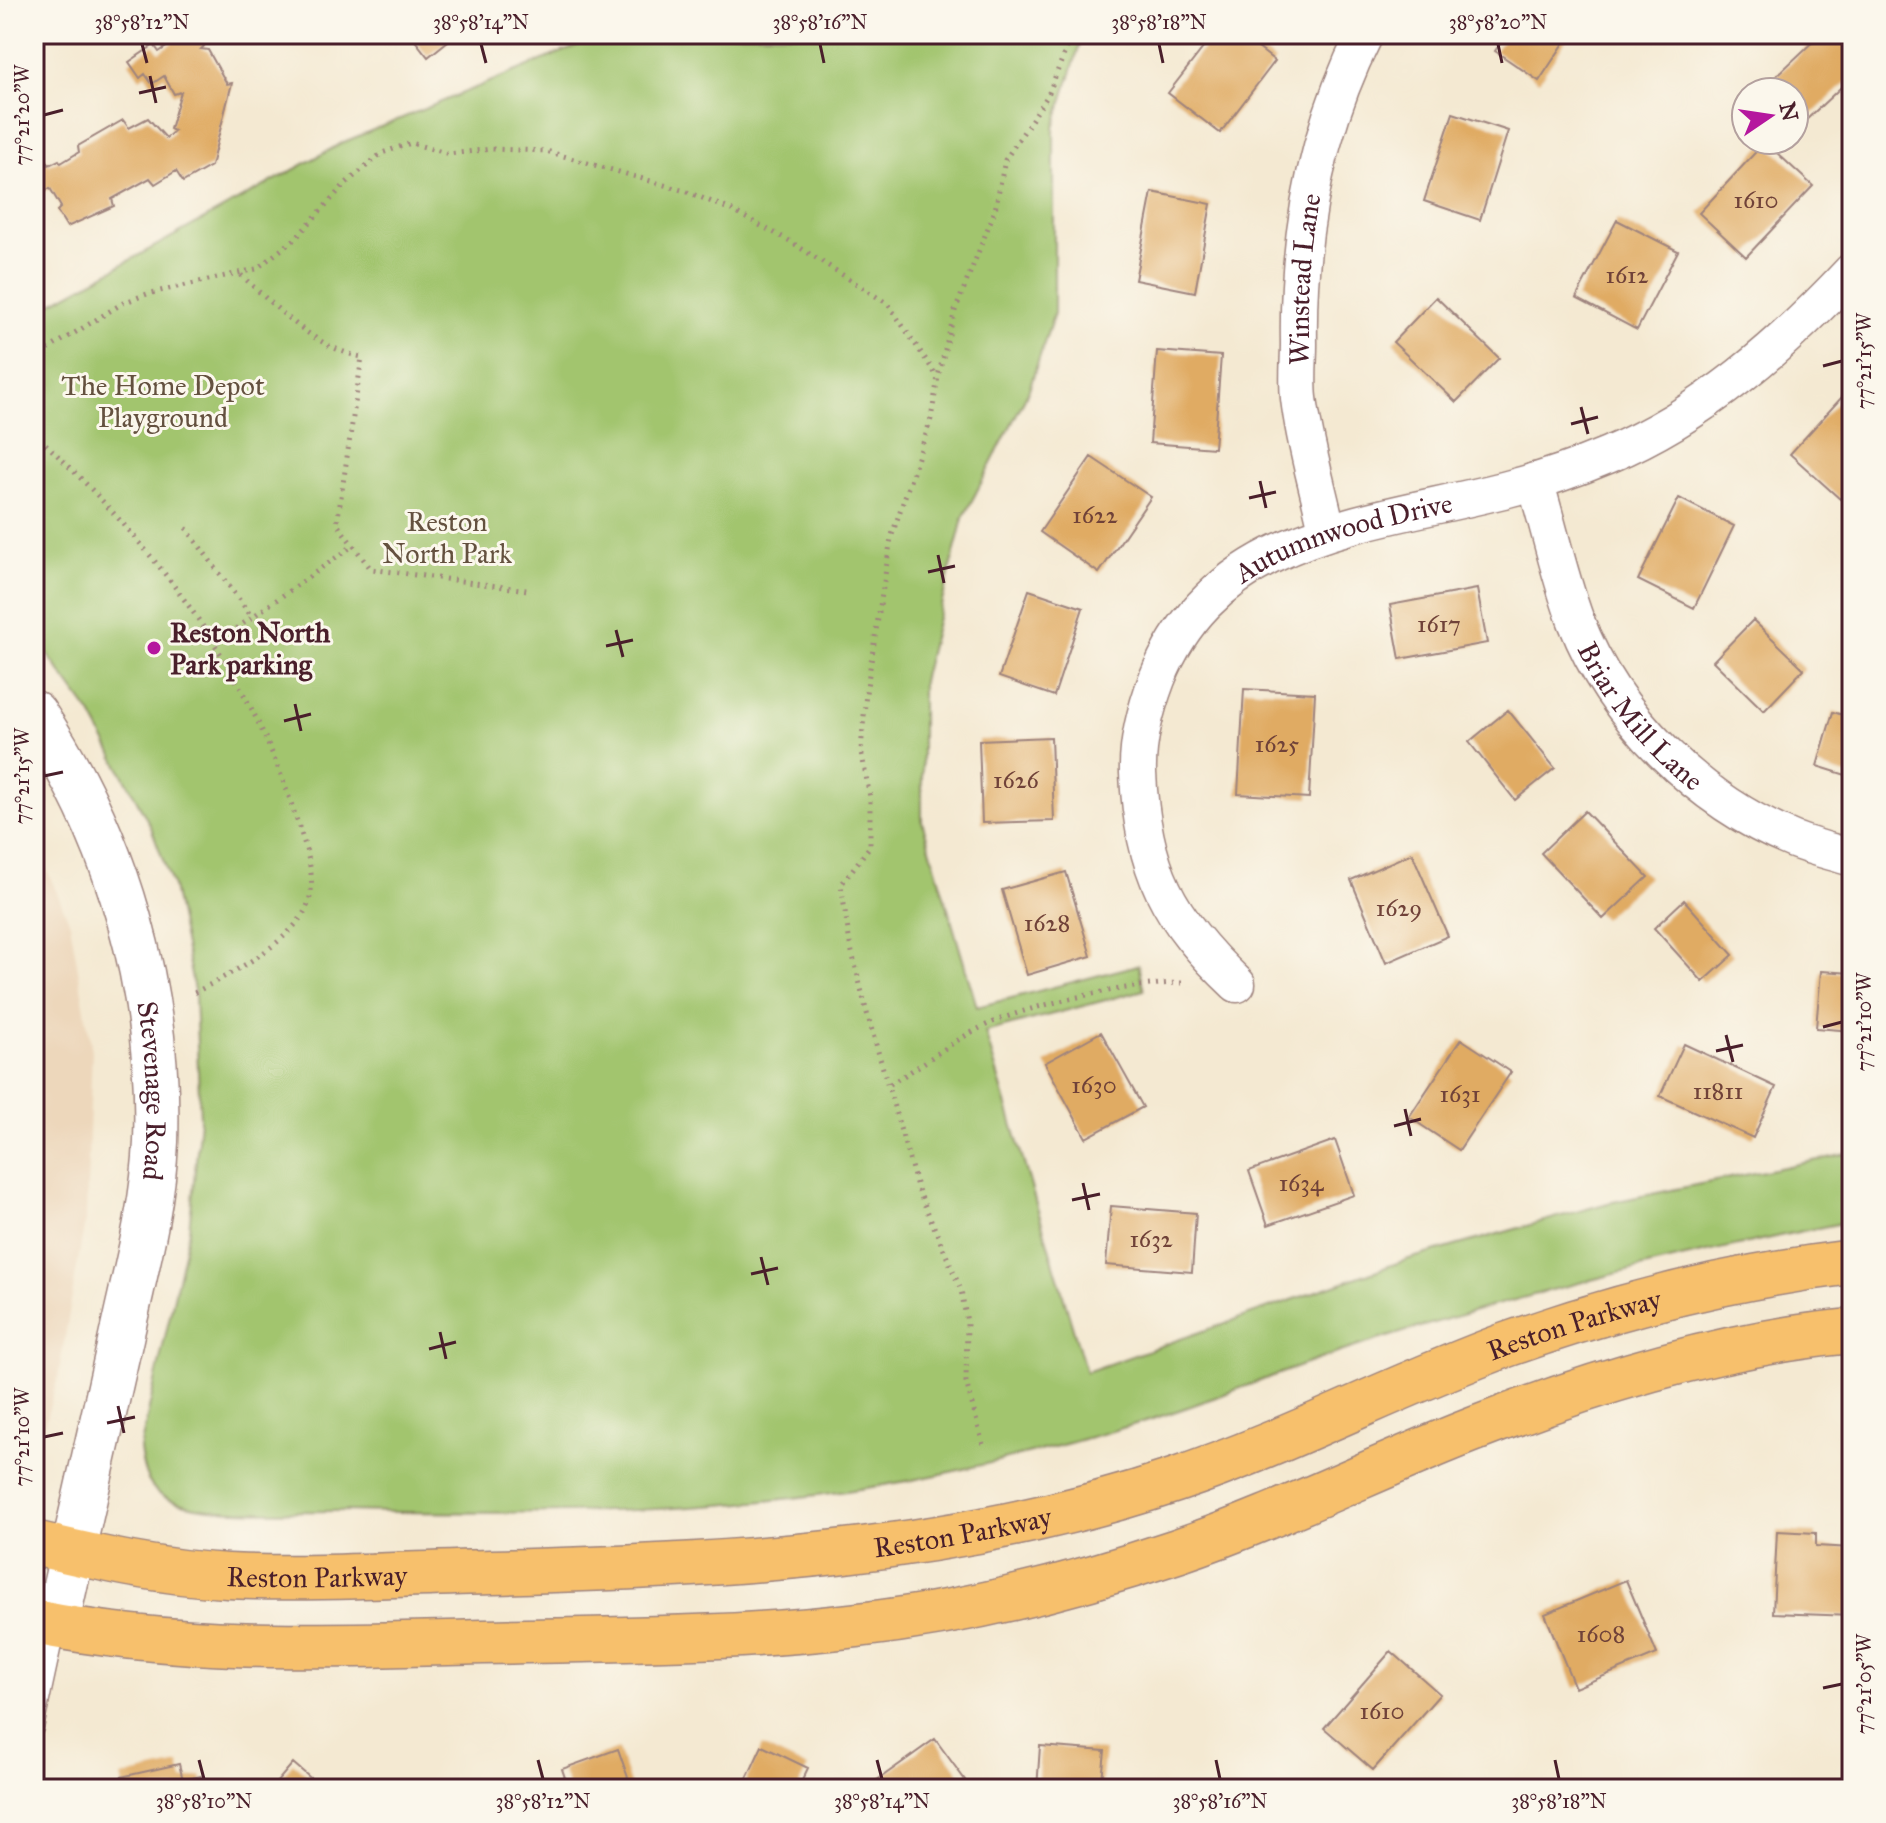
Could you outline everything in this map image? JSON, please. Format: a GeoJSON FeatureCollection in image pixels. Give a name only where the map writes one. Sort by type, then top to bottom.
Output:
{"type":"FeatureCollection","features":[{"type":"Feature","properties":{"kind":"main road","name":"Reston Parkway"},"geometry":{"type":"LineString","coordinates":[[53,1548],[183,1571],[289,1577],[660,1568],[782,1560],[939,1540],[1081,1508],[1176,1480],[1274,1443],[1506,1346],[1585,1320],[1683,1291],[1788,1269],[1852,1262]]}},
{"type":"Feature","properties":{"kind":"main road"},"geometry":{"type":"LineString","coordinates":[[45,1624],[174,1641],[278,1646],[786,1632],[916,1617],[1047,1590],[1183,1549],[1273,1516],[1481,1426],[1586,1390],[1683,1363],[1852,1331]]}},
{"type":"Feature","properties":{"kind":"street","name":"Winstead Lane"},"geometry":{"type":"LineString","coordinates":[[1327,530],[1299,398],[1298,289],[1306,214],[1323,138],[1349,66],[1365,34]]}},
{"type":"Feature","properties":{"kind":"street","name":"Autumnwood Drive"},"geometry":{"type":"LineString","coordinates":[[1237,984],[1192,938],[1169,906],[1149,859],[1140,810],[1138,761],[1148,703],[1166,658],[1201,606],[1232,579],[1278,550],[1327,530],[1535,481],[1609,454],[1719,392],[1781,343],[1852,271]]}},
{"type":"Feature","properties":{"kind":"street","name":"Briar Mill Lane"},"geometry":{"type":"LineString","coordinates":[[1535,481],[1576,621],[1598,668],[1631,715],[1674,762],[1732,807],[1794,840],[1852,858]]}},
{"type":"Feature","properties":{"kind":"street","name":"Stevenage Road"},"geometry":{"type":"LineString","coordinates":[[34,713],[91,811],[129,917],[151,1013],[156,1143],[143,1239],[53,1548],[45,1624]]}},
{"type":"Feature","properties":{"kind":"lane"},"geometry":{"type":"LineString","coordinates":[[34,1728],[45,1624]]}},
{"type":"Feature","properties":{"kind":"path"},"geometry":{"type":"LineString","coordinates":[[983,1444],[966,1382],[967,1322],[961,1290],[917,1187],[890,1084],[863,999],[841,885],[870,846],[870,797],[861,750],[866,693],[891,538],[931,419],[955,311],[995,210],[1005,160],[1048,95],[1072,34]]}},
{"type":"Feature","properties":{"kind":"path"},"geometry":{"type":"LineString","coordinates":[[34,358],[123,303],[147,294],[241,275],[274,256],[345,184],[382,153],[398,146],[429,146],[449,154],[504,149],[546,151],[685,191],[788,240],[888,304],[938,377]]}},
{"type":"Feature","properties":{"kind":"path"},"geometry":{"type":"LineString","coordinates":[[241,275],[290,320],[334,348],[362,357],[337,524],[371,569],[527,590]]}},
{"type":"Feature","properties":{"kind":"path"},"geometry":{"type":"LineString","coordinates":[[34,433],[83,478],[129,528],[177,584],[217,642],[290,800],[309,858],[311,890],[307,907],[288,931],[246,965],[194,993]]}},
{"type":"Feature","properties":{"kind":"path"},"geometry":{"type":"LineString","coordinates":[[186,528],[252,617]]}},
{"type":"Feature","properties":{"kind":"path"},"geometry":{"type":"LineString","coordinates":[[217,642],[354,545]]}},
{"type":"Feature","properties":{"kind":"path"},"geometry":{"type":"LineString","coordinates":[[890,1084],[1003,1017],[1120,989],[1167,982],[1237,984]]}},
{"type":"Feature","properties":{"kind":"shaded area"},"geometry":{"type":"Polygon","coordinates":[[[34,840],[70,923],[92,1051],[86,1215],[58,1377],[39,1443],[34,1449],[34,840]]]}},
{"type":"Feature","properties":{"kind":"green space","name":"Reston North Park"},"geometry":{"type":"Polygon","coordinates":[[[606,34],[1083,34],[1054,128],[1054,313],[1028,392],[963,518],[922,681],[922,821],[977,1007],[1138,965],[1144,990],[985,1032],[1086,1372],[1409,1259],[1608,1203],[1852,1153],[1852,1221],[1546,1291],[1365,1344],[1120,1429],[937,1475],[863,1488],[714,1505],[489,1513],[214,1510],[169,1499],[155,1490],[146,1476],[140,1449],[189,1230],[200,1120],[195,995],[173,887],[151,827],[91,714],[34,636],[34,313],[344,142],[606,34]]]}},
{"type":"Feature","properties":{"kind":"building"},"geometry":{"type":"Polygon","coordinates":[[[186,34],[197,34],[204,46],[201,49],[208,50],[227,84],[232,83],[211,166],[183,182],[176,171],[155,184],[150,178],[112,199],[114,206],[67,227],[57,211],[61,207],[50,188],[43,192],[34,175],[34,165],[46,159],[49,165],[59,160],[61,163],[79,152],[78,146],[123,120],[129,128],[148,118],[166,138],[174,131],[170,129],[181,92],[174,94],[164,76],[152,84],[145,74],[140,78],[129,62],[154,45],[159,52],[186,34]]]}},
{"type":"Feature","properties":{"kind":"building"},"geometry":{"type":"Polygon","coordinates":[[[410,34],[447,34],[444,37],[448,41],[428,57],[410,34]]]}},
{"type":"Feature","properties":{"kind":"building"},"geometry":{"type":"Polygon","coordinates":[[[1214,34],[1240,34],[1275,61],[1220,133],[1168,93],[1214,34]]]}},
{"type":"Feature","properties":{"kind":"building"},"geometry":{"type":"Polygon","coordinates":[[[1507,34],[1570,34],[1539,81],[1495,51],[1507,34]]]}},
{"type":"Feature","properties":{"kind":"building"},"geometry":{"type":"Polygon","coordinates":[[[1821,34],[1852,34],[1852,77],[1810,116],[1810,76],[1776,76],[1821,34]]]}},
{"type":"Feature","properties":{"kind":"building"},"geometry":{"type":"Polygon","coordinates":[[[1453,113],[1508,131],[1480,220],[1424,201],[1453,113]]]}},
{"type":"Feature","properties":{"kind":"building"},"geometry":{"type":"Polygon","coordinates":[[[1752,156],[1780,156],[1813,186],[1746,257],[1699,213],[1752,156]]]}},
{"type":"Feature","properties":{"kind":"building"},"geometry":{"type":"Polygon","coordinates":[[[1152,192],[1211,204],[1195,292],[1135,280],[1152,192]]]}},
{"type":"Feature","properties":{"kind":"building"},"geometry":{"type":"Polygon","coordinates":[[[1617,220],[1678,251],[1637,330],[1576,298],[1617,220]]]}},
{"type":"Feature","properties":{"kind":"building"},"geometry":{"type":"Polygon","coordinates":[[[1436,297],[1499,358],[1456,402],[1393,342],[1436,297]]]}},
{"type":"Feature","properties":{"kind":"building"},"geometry":{"type":"Polygon","coordinates":[[[1157,351],[1221,356],[1214,448],[1150,443],[1157,351]]]}},
{"type":"Feature","properties":{"kind":"building"},"geometry":{"type":"Polygon","coordinates":[[[1852,386],[1852,485],[1840,499],[1790,454],[1852,386]]]}},
{"type":"Feature","properties":{"kind":"building"},"geometry":{"type":"Polygon","coordinates":[[[1091,457],[1151,497],[1099,573],[1040,532],[1091,457]]]}},
{"type":"Feature","properties":{"kind":"building"},"geometry":{"type":"Polygon","coordinates":[[[1679,498],[1734,526],[1694,608],[1638,580],[1679,498]]]}},
{"type":"Feature","properties":{"kind":"building"},"geometry":{"type":"Polygon","coordinates":[[[1477,589],[1487,643],[1400,659],[1390,605],[1477,589]]]}},
{"type":"Feature","properties":{"kind":"building"},"geometry":{"type":"Polygon","coordinates":[[[1029,590],[1083,608],[1054,696],[999,677],[1029,590]]]}},
{"type":"Feature","properties":{"kind":"building"},"geometry":{"type":"Polygon","coordinates":[[[1753,620],[1804,669],[1764,711],[1713,661],[1753,620]]]}},
{"type":"Feature","properties":{"kind":"building"},"geometry":{"type":"Polygon","coordinates":[[[1244,689],[1315,693],[1309,798],[1238,794],[1244,689]]]}},
{"type":"Feature","properties":{"kind":"building"},"geometry":{"type":"Polygon","coordinates":[[[1508,710],[1555,768],[1515,800],[1469,742],[1508,710]]]}},
{"type":"Feature","properties":{"kind":"building"},"geometry":{"type":"Polygon","coordinates":[[[1833,712],[1852,718],[1852,777],[1817,766],[1833,712]]]}},
{"type":"Feature","properties":{"kind":"building"},"geometry":{"type":"Polygon","coordinates":[[[1051,737],[1054,821],[982,823],[979,740],[1051,737]]]}},
{"type":"Feature","properties":{"kind":"building"},"geometry":{"type":"Polygon","coordinates":[[[1585,811],[1648,877],[1603,919],[1541,853],[1585,811]]]}},
{"type":"Feature","properties":{"kind":"building"},"geometry":{"type":"Polygon","coordinates":[[[1412,853],[1448,936],[1386,963],[1351,880],[1412,853]]]}},
{"type":"Feature","properties":{"kind":"building"},"geometry":{"type":"Polygon","coordinates":[[[1066,872],[1091,956],[1027,975],[1002,890],[1066,872]]]}},
{"type":"Feature","properties":{"kind":"building"},"geometry":{"type":"Polygon","coordinates":[[[1684,900],[1733,955],[1703,982],[1654,928],[1684,900]]]}},
{"type":"Feature","properties":{"kind":"building"},"geometry":{"type":"Polygon","coordinates":[[[1821,971],[1852,973],[1852,1031],[1816,1028],[1821,971]]]}},
{"type":"Feature","properties":{"kind":"building"},"geometry":{"type":"Polygon","coordinates":[[[1101,1032],[1143,1107],[1086,1138],[1045,1063],[1101,1032]]]}},
{"type":"Feature","properties":{"kind":"building"},"geometry":{"type":"Polygon","coordinates":[[[1461,1039],[1511,1072],[1459,1150],[1409,1117],[1461,1039]]]}},
{"type":"Feature","properties":{"kind":"building"},"geometry":{"type":"Polygon","coordinates":[[[1684,1044],[1776,1087],[1753,1138],[1660,1096],[1684,1044]]]}},
{"type":"Feature","properties":{"kind":"building"},"geometry":{"type":"Polygon","coordinates":[[[1335,1140],[1354,1195],[1268,1225],[1249,1171],[1335,1140]]]}},
{"type":"Feature","properties":{"kind":"building"},"geometry":{"type":"Polygon","coordinates":[[[1111,1206],[1196,1213],[1192,1272],[1106,1265],[1111,1206]]]}},
{"type":"Feature","properties":{"kind":"building"},"geometry":{"type":"Polygon","coordinates":[[[1777,1531],[1816,1533],[1816,1546],[1852,1548],[1852,1616],[1773,1613],[1777,1531]]]}},
{"type":"Feature","properties":{"kind":"building"},"geometry":{"type":"Polygon","coordinates":[[[1626,1580],[1657,1654],[1575,1688],[1545,1614],[1626,1580]]]}},
{"type":"Feature","properties":{"kind":"building"},"geometry":{"type":"Polygon","coordinates":[[[1391,1651],[1440,1694],[1373,1770],[1324,1728],[1391,1651]]]}},
{"type":"Feature","properties":{"kind":"building"},"geometry":{"type":"Polygon","coordinates":[[[935,1739],[965,1780],[952,1789],[881,1789],[876,1781],[935,1739]]]}},
{"type":"Feature","properties":{"kind":"building"},"geometry":{"type":"Polygon","coordinates":[[[762,1746],[808,1768],[798,1789],[742,1789],[762,1746]]]}},
{"type":"Feature","properties":{"kind":"building"},"geometry":{"type":"Polygon","coordinates":[[[1040,1746],[1105,1751],[1101,1789],[1037,1789],[1040,1746]]]}},
{"type":"Feature","properties":{"kind":"building"},"geometry":{"type":"Polygon","coordinates":[[[618,1749],[632,1789],[569,1789],[562,1769],[618,1749]]]}},
{"type":"Feature","properties":{"kind":"building"},"geometry":{"type":"Polygon","coordinates":[[[293,1763],[323,1789],[271,1789],[293,1763]]]}},
{"type":"Feature","properties":{"kind":"building"},"geometry":{"type":"Polygon","coordinates":[[[179,1764],[183,1780],[201,1776],[204,1789],[124,1789],[121,1777],[179,1764]]]}},
{"type":"Feature","properties":{"kind":"place","name":"Reston North Park parking"},"geometry":{"type":"Point","coordinates":[154,648]}},
{"type":"Feature","properties":{"kind":"park label","name":"The Home Depot Playground"},"geometry":{"type":"Point","coordinates":[163,401]}}]}
